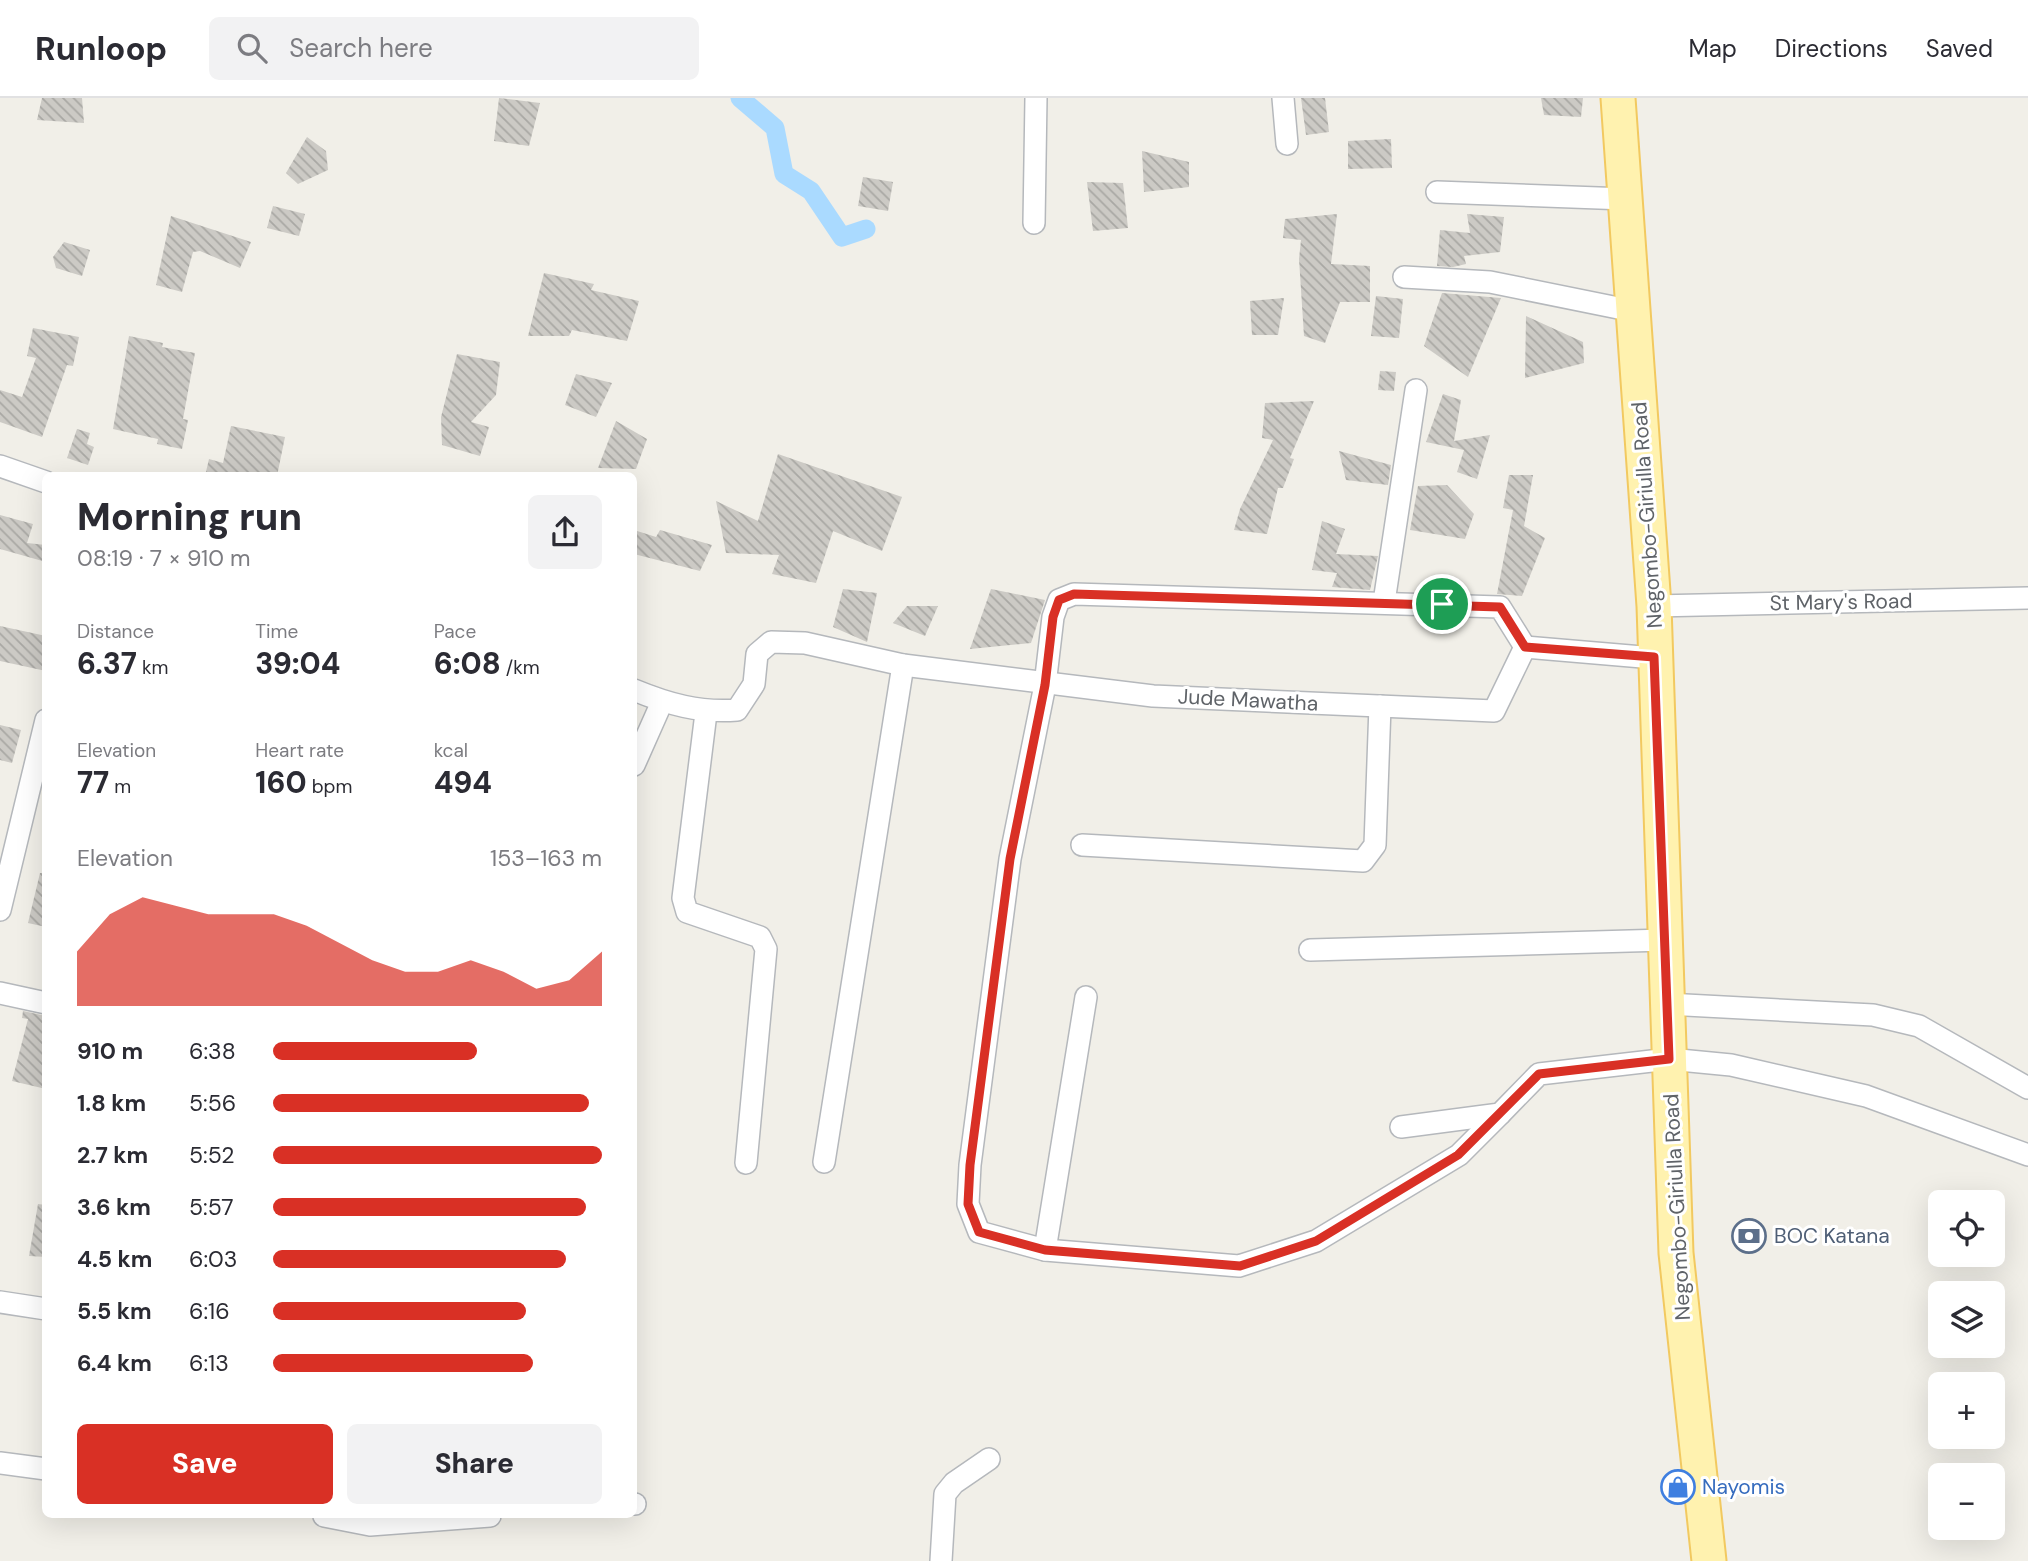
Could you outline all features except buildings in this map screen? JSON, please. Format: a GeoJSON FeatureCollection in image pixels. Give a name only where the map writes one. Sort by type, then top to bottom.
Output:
{"type":"FeatureCollection","features":[{"type":"Feature","properties":{"kind":"main road","name":"Negombo-Giriulla Road"},"geometry":{"type":"LineString","coordinates":[[1618,98],[1654,606],[1676,1253],[1709,1561]]}},
{"type":"Feature","properties":{"kind":"street"},"geometry":{"type":"LineString","coordinates":[[1034,223],[1035,98]]}},
{"type":"Feature","properties":{"kind":"street"},"geometry":{"type":"LineString","coordinates":[[1283,98],[1287,144]]}},
{"type":"Feature","properties":{"kind":"street"},"geometry":{"type":"LineString","coordinates":[[1437,192],[1626,200]]}},
{"type":"Feature","properties":{"kind":"street"},"geometry":{"type":"LineString","coordinates":[[1404,278],[1490,282],[1633,311]]}},
{"type":"Feature","properties":{"kind":"street"},"geometry":{"type":"LineString","coordinates":[[1384,601],[1416,390]]}},
{"type":"Feature","properties":{"kind":"street"},"geometry":{"type":"LineString","coordinates":[[0,466],[42,481]]}},
{"type":"Feature","properties":{"kind":"street"},"geometry":{"type":"LineString","coordinates":[[1654,657],[1525,647],[1500,607],[1384,601],[1074,594],[1059,600],[1053,617],[1045,685],[1010,859],[970,1165],[968,1204],[979,1232],[1045,1250],[1240,1266],[1316,1241],[1458,1155],[1539,1074],[1669,1059],[1731,1065],[1866,1096],[2028,1155]]}},
{"type":"Feature","properties":{"kind":"street","name":"St Mary's Road"},"geometry":{"type":"LineString","coordinates":[[1654,606],[2028,598]]}},
{"type":"Feature","properties":{"kind":"street","name":"Jude Mawatha"},"geometry":{"type":"LineString","coordinates":[[706,713],[737,710],[754,684],[757,654],[771,642],[806,643],[903,665],[1045,685],[1153,696],[1494,711],[1525,647]]}},
{"type":"Feature","properties":{"kind":"street"},"geometry":{"type":"LineString","coordinates":[[824,1162],[903,665]]}},
{"type":"Feature","properties":{"kind":"street"},"geometry":{"type":"LineString","coordinates":[[637,691],[662,702],[706,713],[683,898],[687,912],[760,937],[766,949],[746,1163]]}},
{"type":"Feature","properties":{"kind":"street"},"geometry":{"type":"LineString","coordinates":[[637,758],[662,702]]}},
{"type":"Feature","properties":{"kind":"street"},"geometry":{"type":"LineString","coordinates":[[1082,845],[1363,861],[1375,845],[1380,706]]}},
{"type":"Feature","properties":{"kind":"street"},"geometry":{"type":"LineString","coordinates":[[0,910],[42,737]]}},
{"type":"Feature","properties":{"kind":"street"},"geometry":{"type":"LineString","coordinates":[[1310,950],[1665,940]]}},
{"type":"Feature","properties":{"kind":"street"},"geometry":{"type":"LineString","coordinates":[[0,993],[42,1002]]}},
{"type":"Feature","properties":{"kind":"street"},"geometry":{"type":"LineString","coordinates":[[1045,1250],[1086,997]]}},
{"type":"Feature","properties":{"kind":"street"},"geometry":{"type":"LineString","coordinates":[[1667,1003],[1873,1015],[1919,1026],[2028,1088]]}},
{"type":"Feature","properties":{"kind":"street"},"geometry":{"type":"LineString","coordinates":[[1401,1126],[1500,1114]]}},
{"type":"Feature","properties":{"kind":"street"},"geometry":{"type":"LineString","coordinates":[[0,1302],[42,1308]]}},
{"type":"Feature","properties":{"kind":"street"},"geometry":{"type":"LineString","coordinates":[[941,1561],[945,1494],[954,1483],[989,1458]]}},
{"type":"Feature","properties":{"kind":"street"},"geometry":{"type":"LineString","coordinates":[[0,1463],[42,1468]]}},
{"type":"Feature","properties":{"kind":"street"},"geometry":{"type":"LineString","coordinates":[[334,1518],[370,1525],[463,1518]]}},
{"type":"Feature","properties":{"kind":"waterway"},"geometry":{"type":"LineString","coordinates":[[740,98],[775,128],[784,174],[811,191],[842,237],[866,229]]}},
{"type":"Feature","properties":{"kind":"place","name":"BOC Katana"},"geometry":{"type":"Point","coordinates":[1749,1236]}},
{"type":"Feature","properties":{"kind":"place","name":"Nayomis"},"geometry":{"type":"Point","coordinates":[1678,1487]}},
{"type":"Feature","properties":{"kind":"route"},"geometry":{"type":"LineString","coordinates":[[1074,594],[1442,604],[1500,607],[1525,647],[1654,657],[1669,1059],[1539,1074],[1458,1155],[1316,1241],[1240,1266],[1045,1250],[979,1232],[968,1204],[970,1165],[1010,859],[1045,685],[1053,617],[1059,600],[1074,594]]}}]}
